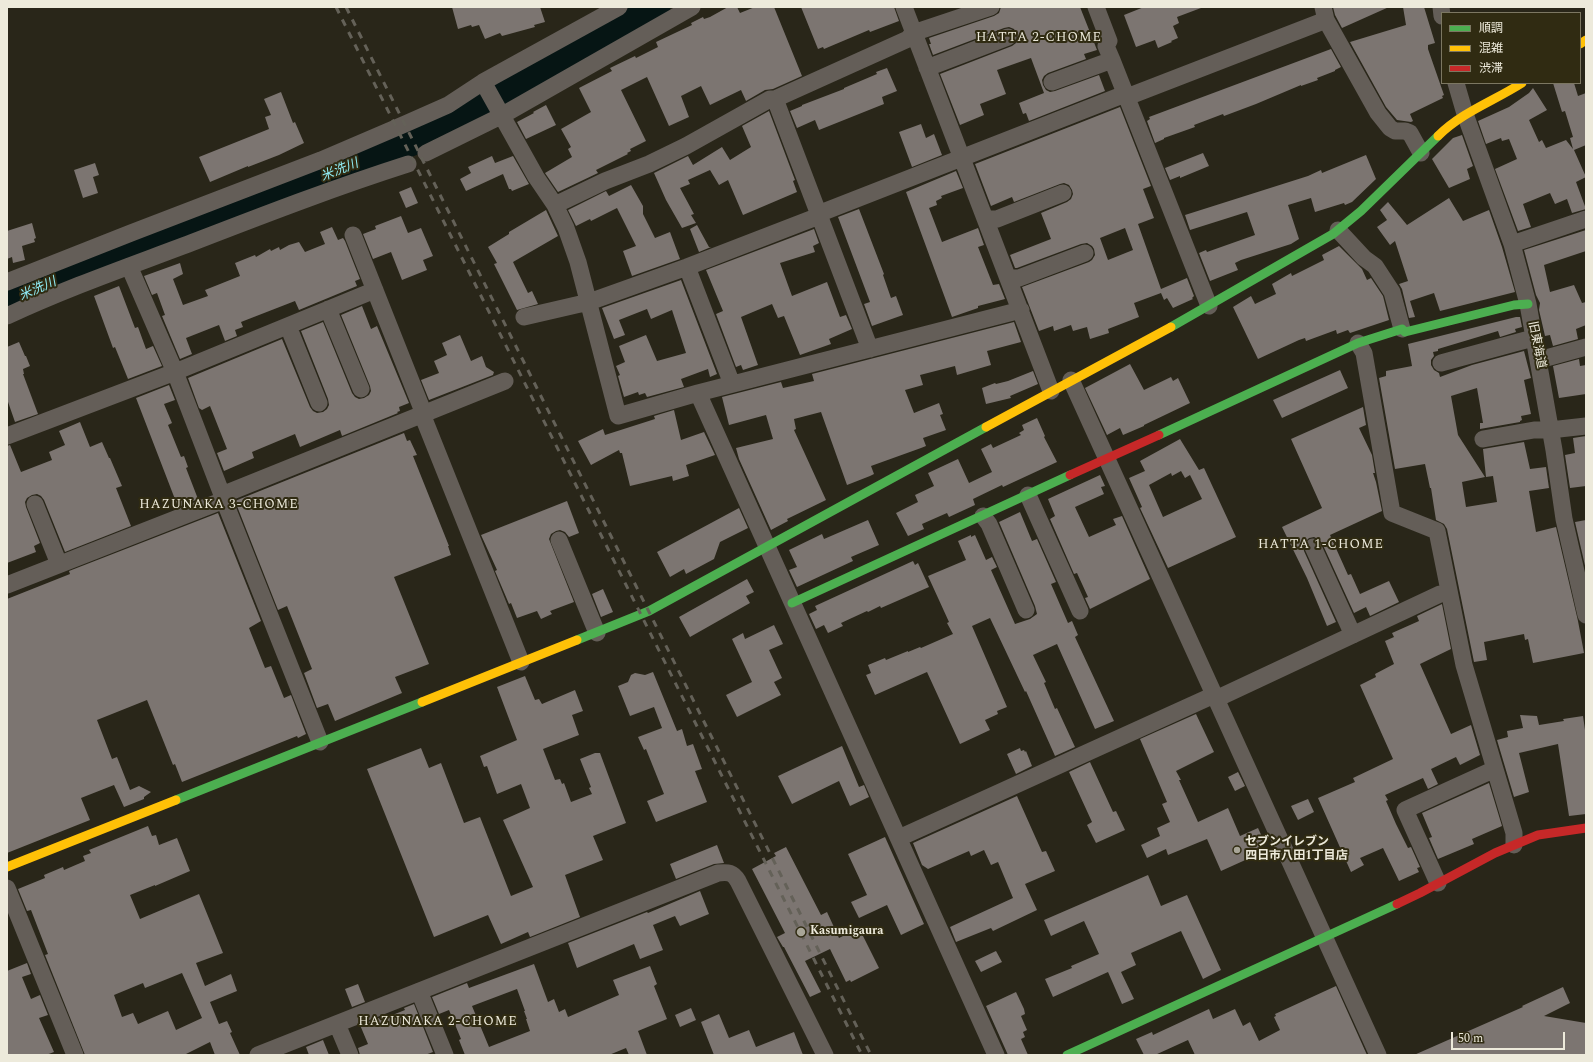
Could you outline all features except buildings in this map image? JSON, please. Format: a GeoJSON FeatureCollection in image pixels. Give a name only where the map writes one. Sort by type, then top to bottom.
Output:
{"type":"FeatureCollection","features":[{"type":"Feature","properties":{"kind":"street"},"geometry":{"type":"LineString","coordinates":[[7,282],[321,160],[448,105],[619,7]]}},
{"type":"Feature","properties":{"kind":"street"},"geometry":{"type":"LineString","coordinates":[[426,153],[500,114],[692,7]]}},
{"type":"Feature","properties":{"kind":"street"},"geometry":{"type":"LineString","coordinates":[[904,7],[1051,391]]}},
{"type":"Feature","properties":{"kind":"street"},"geometry":{"type":"LineString","coordinates":[[555,205],[605,181],[649,164],[686,146],[770,99],[775,99],[908,39],[913,33],[991,7]]}},
{"type":"Feature","properties":{"kind":"street"},"geometry":{"type":"LineString","coordinates":[[1096,7],[1109,41],[1106,46],[1176,226],[1209,306]]}},
{"type":"Feature","properties":{"kind":"street"},"geometry":{"type":"LineString","coordinates":[[524,317],[589,302],[687,266],[962,158],[1126,96],[1325,14],[1378,113],[1390,128],[1395,131],[1410,133],[1421,153]]}},
{"type":"Feature","properties":{"kind":"street"},"geometry":{"type":"LineString","coordinates":[[927,68],[1008,37]]}},
{"type":"Feature","properties":{"kind":"street"},"geometry":{"type":"LineString","coordinates":[[1052,82],[1112,60]]}},
{"type":"Feature","properties":{"kind":"street","name":"旧東海道"},"geometry":{"type":"LineString","coordinates":[[1456,84],[1465,114],[1512,244],[1528,304],[1533,338],[1539,360],[1564,519],[1586,615]]}},
{"type":"Feature","properties":{"kind":"street"},"geometry":{"type":"LineString","coordinates":[[7,867],[649,611],[1209,306],[1338,230],[1361,211],[1448,126],[1465,114],[1502,96],[1520,84]]}},
{"type":"Feature","properties":{"kind":"street"},"geometry":{"type":"LineString","coordinates":[[484,85],[536,177],[555,205],[566,228],[578,262],[618,416],[732,384],[1021,310]]}},
{"type":"Feature","properties":{"kind":"street"},"geometry":{"type":"LineString","coordinates":[[775,99],[870,349]]}},
{"type":"Feature","properties":{"kind":"street"},"geometry":{"type":"LineString","coordinates":[[7,316],[129,266],[354,181],[408,164]]}},
{"type":"Feature","properties":{"kind":"street"},"geometry":{"type":"LineString","coordinates":[[986,219],[997,219],[1063,194]]}},
{"type":"Feature","properties":{"kind":"street"},"geometry":{"type":"LineString","coordinates":[[1512,244],[1586,219]]}},
{"type":"Feature","properties":{"kind":"street"},"geometry":{"type":"LineString","coordinates":[[1338,230],[1364,258],[1375,266],[1392,292],[1402,329],[1405,332],[1514,305],[1528,304]]}},
{"type":"Feature","properties":{"kind":"street"},"geometry":{"type":"LineString","coordinates":[[353,235],[521,662]]}},
{"type":"Feature","properties":{"kind":"street"},"geometry":{"type":"LineString","coordinates":[[1009,278],[1019,278],[1085,253]]}},
{"type":"Feature","properties":{"kind":"street"},"geometry":{"type":"LineString","coordinates":[[129,266],[175,372],[320,742]]}},
{"type":"Feature","properties":{"kind":"street"},"geometry":{"type":"LineString","coordinates":[[687,266],[732,384]]}},
{"type":"Feature","properties":{"kind":"street"},"geometry":{"type":"LineString","coordinates":[[7,436],[175,372],[375,290]]}},
{"type":"Feature","properties":{"kind":"street"},"geometry":{"type":"LineString","coordinates":[[328,309],[361,389]]}},
{"type":"Feature","properties":{"kind":"street"},"geometry":{"type":"LineString","coordinates":[[288,326],[319,402]]}},
{"type":"Feature","properties":{"kind":"street"},"geometry":{"type":"LineString","coordinates":[[792,603],[1107,460],[1117,453],[1358,343],[1402,329]]}},
{"type":"Feature","properties":{"kind":"street"},"geometry":{"type":"LineString","coordinates":[[1441,363],[1533,338]]}},
{"type":"Feature","properties":{"kind":"street"},"geometry":{"type":"LineString","coordinates":[[1358,343],[1364,352],[1392,513],[1437,531],[1464,665],[1514,833],[1514,845]]}},
{"type":"Feature","properties":{"kind":"street"},"geometry":{"type":"LineString","coordinates":[[1539,360],[1586,347]]}},
{"type":"Feature","properties":{"kind":"street"},"geometry":{"type":"LineString","coordinates":[[1071,380],[1378,1055]]}},
{"type":"Feature","properties":{"kind":"street"},"geometry":{"type":"LineString","coordinates":[[7,585],[505,381]]}},
{"type":"Feature","properties":{"kind":"street"},"geometry":{"type":"LineString","coordinates":[[698,393],[996,1055]]}},
{"type":"Feature","properties":{"kind":"street"},"geometry":{"type":"LineString","coordinates":[[1483,439],[1534,430],[1550,430],[1586,426]]}},
{"type":"Feature","properties":{"kind":"street"},"geometry":{"type":"LineString","coordinates":[[1028,496],[1080,611]]}},
{"type":"Feature","properties":{"kind":"street"},"geometry":{"type":"LineString","coordinates":[[35,504],[59,564]]}},
{"type":"Feature","properties":{"kind":"street"},"geometry":{"type":"LineString","coordinates":[[983,516],[989,524],[1026,610]]}},
{"type":"Feature","properties":{"kind":"street"},"geometry":{"type":"LineString","coordinates":[[560,540],[597,633]]}},
{"type":"Feature","properties":{"kind":"street"},"geometry":{"type":"LineString","coordinates":[[1313,547],[1353,635]]}},
{"type":"Feature","properties":{"kind":"street"},"geometry":{"type":"LineString","coordinates":[[899,838],[1353,635],[1440,594]]}},
{"type":"Feature","properties":{"kind":"street"},"geometry":{"type":"LineString","coordinates":[[1438,883],[1405,810],[1495,769]]}},
{"type":"Feature","properties":{"kind":"street"},"geometry":{"type":"LineString","coordinates":[[1067,1055],[1420,894],[1494,853],[1538,835],[1586,828]]}},
{"type":"Feature","properties":{"kind":"street"},"geometry":{"type":"LineString","coordinates":[[259,1055],[419,990],[718,873],[726,872],[732,873],[738,881],[825,1055]]}},
{"type":"Feature","properties":{"kind":"street"},"geometry":{"type":"LineString","coordinates":[[7,888],[75,1055]]}},
{"type":"Feature","properties":{"kind":"street"},"geometry":{"type":"LineString","coordinates":[[419,990],[445,1055]]}},
{"type":"Feature","properties":{"kind":"street"},"geometry":{"type":"LineString","coordinates":[[337,1024],[350,1055]]}},
{"type":"Feature","properties":{"kind":"waterway","name":"米洗川"},"geometry":{"type":"LineString","coordinates":[[7,304],[59,280],[232,215],[430,135],[657,7]]}},
{"type":"Feature","properties":{"kind":"railway"},"geometry":{"type":"LineString","coordinates":[[336,7],[862,1055]]}},
{"type":"Feature","properties":{"kind":"railway"},"geometry":{"type":"LineString","coordinates":[[346,7],[871,1055]]}},
{"type":"Feature","properties":{"kind":"traffic: fast"},"geometry":{"type":"LineString","coordinates":[[1171,327],[1333,234],[1361,211],[1438,136]]}},
{"type":"Feature","properties":{"kind":"traffic: fast"},"geometry":{"type":"LineString","coordinates":[[1159,435],[1358,343],[1402,329],[1405,332],[1514,305],[1528,304]]}},
{"type":"Feature","properties":{"kind":"traffic: fast"},"geometry":{"type":"LineString","coordinates":[[577,640],[649,611],[986,427]]}},
{"type":"Feature","properties":{"kind":"traffic: fast"},"geometry":{"type":"LineString","coordinates":[[792,603],[1070,475]]}},
{"type":"Feature","properties":{"kind":"traffic: fast"},"geometry":{"type":"LineString","coordinates":[[176,800],[422,702]]}},
{"type":"Feature","properties":{"kind":"traffic: fast"},"geometry":{"type":"LineString","coordinates":[[1067,1055],[1397,904]]}},
{"type":"Feature","properties":{"kind":"traffic: slow"},"geometry":{"type":"LineString","coordinates":[[1581,43],[1586,40]]}},
{"type":"Feature","properties":{"kind":"traffic: slow"},"geometry":{"type":"LineString","coordinates":[[1438,136],[1468,113],[1520,84]]}},
{"type":"Feature","properties":{"kind":"traffic: slow"},"geometry":{"type":"LineString","coordinates":[[986,427],[1171,327]]}},
{"type":"Feature","properties":{"kind":"traffic: slow"},"geometry":{"type":"LineString","coordinates":[[422,702],[577,640]]}},
{"type":"Feature","properties":{"kind":"traffic: slow"},"geometry":{"type":"LineString","coordinates":[[7,867],[176,800]]}},
{"type":"Feature","properties":{"kind":"traffic: jam"},"geometry":{"type":"LineString","coordinates":[[1070,475],[1159,435]]}},
{"type":"Feature","properties":{"kind":"traffic: jam"},"geometry":{"type":"LineString","coordinates":[[1397,904],[1495,853],[1538,835],[1586,828]]}},
{"type":"Feature","properties":{"kind":"place","name":"セブンイレブン 四日市八田1丁目店"},"geometry":{"type":"Point","coordinates":[1237,850]}},
{"type":"Feature","properties":{"kind":"place","name":"Kasumigaura"},"geometry":{"type":"Point","coordinates":[801,932]}},
{"type":"Feature","properties":{"kind":"district","name":"HATTA 2-CHOME"},"geometry":{"type":"Point","coordinates":[1039,38]}},
{"type":"Feature","properties":{"kind":"district","name":"HAZUNAKA 3-CHOME"},"geometry":{"type":"Point","coordinates":[219,505]}},
{"type":"Feature","properties":{"kind":"district","name":"HATTA 1-CHOME"},"geometry":{"type":"Point","coordinates":[1321,545]}},
{"type":"Feature","properties":{"kind":"district","name":"HAZUNAKA 2-CHOME"},"geometry":{"type":"Point","coordinates":[438,1022]}}]}
